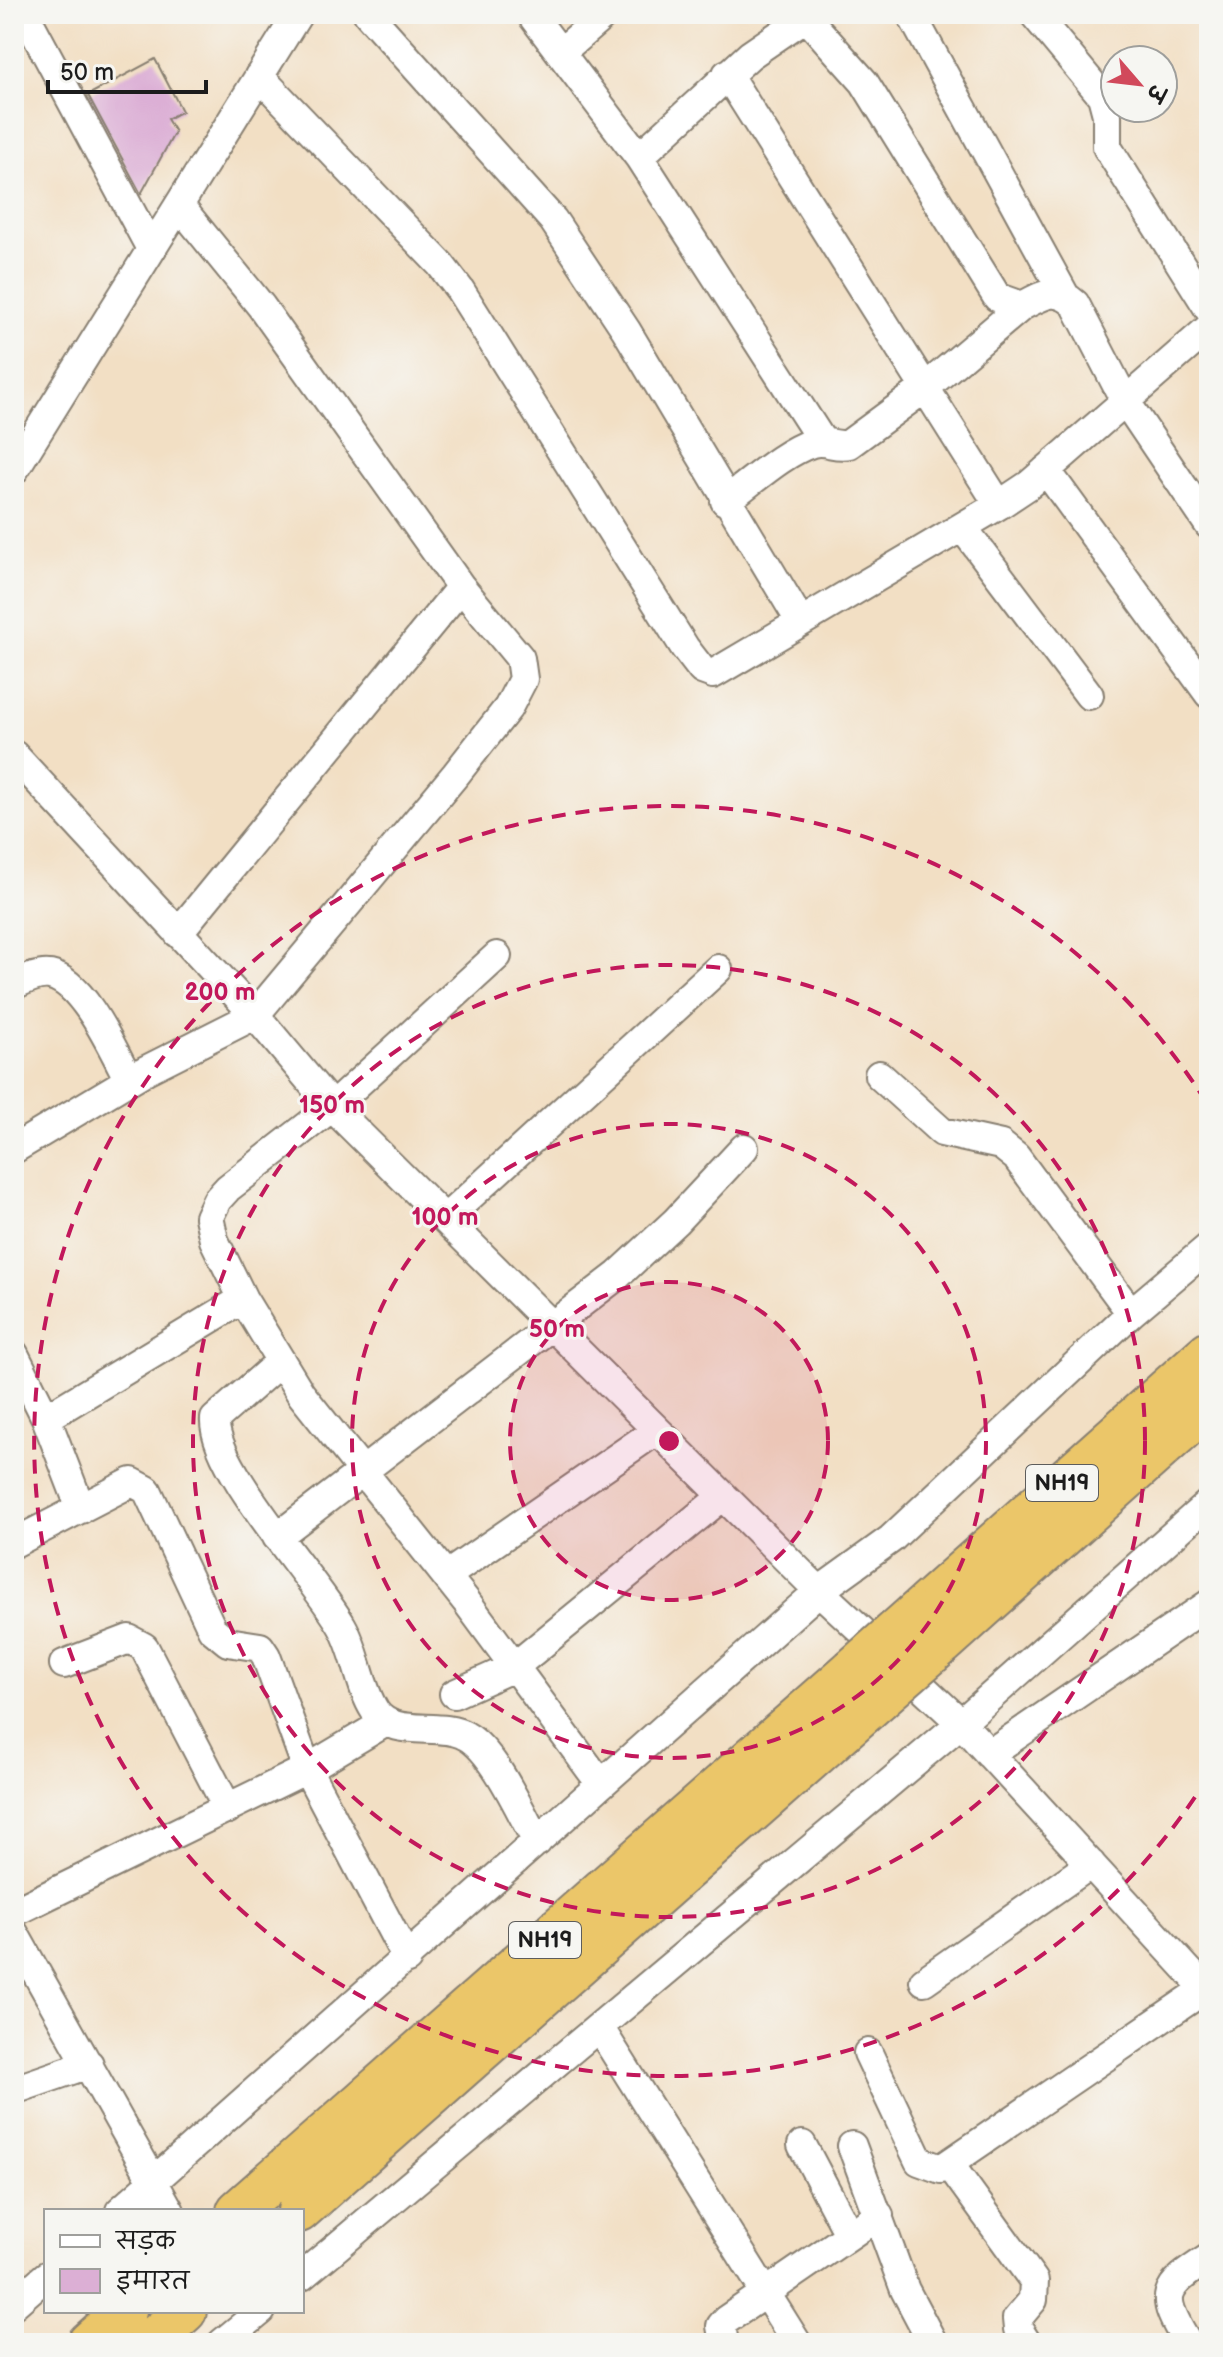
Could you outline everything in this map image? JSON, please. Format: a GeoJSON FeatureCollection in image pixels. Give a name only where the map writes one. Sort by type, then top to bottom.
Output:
{"type":"FeatureCollection","features":[{"type":"Feature","properties":{"kind":"highway","name":"NH19"},"geometry":{"type":"LineString","coordinates":[[929,1629],[1209,1352]]}},
{"type":"Feature","properties":{"kind":"highway","name":"NH19"},"geometry":{"type":"LineString","coordinates":[[240,2209],[929,1629],[1209,1405]]}},
{"type":"Feature","properties":{"kind":"highway","name":"NH19"},"geometry":{"type":"LineString","coordinates":[[301,2209],[866,1684]]}},
{"type":"Feature","properties":{"kind":"highway"},"geometry":{"type":"LineString","coordinates":[[89,2343],[123,2313]]}},
{"type":"Feature","properties":{"kind":"highway"},"geometry":{"type":"LineString","coordinates":[[149,2343],[183,2313]]}},
{"type":"Feature","properties":{"kind":"street"},"geometry":{"type":"LineString","coordinates":[[25,14],[151,249]]}},
{"type":"Feature","properties":{"kind":"street"},"geometry":{"type":"LineString","coordinates":[[14,470],[298,14]]}},
{"type":"Feature","properties":{"kind":"street"},"geometry":{"type":"LineString","coordinates":[[368,14],[553,220],[626,330],[725,501],[800,621]]}},
{"type":"Feature","properties":{"kind":"street"},"geometry":{"type":"LineString","coordinates":[[531,14],[639,157],[822,441]]}},
{"type":"Feature","properties":{"kind":"street"},"geometry":{"type":"LineString","coordinates":[[561,52],[605,14]]}},
{"type":"Feature","properties":{"kind":"street"},"geometry":{"type":"LineString","coordinates":[[911,14],[1064,294],[1085,317],[1124,399],[1209,525]]}},
{"type":"Feature","properties":{"kind":"street"},"geometry":{"type":"LineString","coordinates":[[1034,14],[1102,96],[1107,115],[1107,147],[1209,309]]}},
{"type":"Feature","properties":{"kind":"street"},"geometry":{"type":"LineString","coordinates":[[639,157],[727,74],[780,32],[808,16],[864,82],[997,297],[1022,306]]}},
{"type":"Feature","properties":{"kind":"street"},"geometry":{"type":"LineString","coordinates":[[727,74],[999,505]]}},
{"type":"Feature","properties":{"kind":"street"},"geometry":{"type":"LineString","coordinates":[[259,76],[440,264],[460,290],[702,670],[713,674],[999,505],[1046,470],[1209,328]]}},
{"type":"Feature","properties":{"kind":"street"},"geometry":{"type":"LineString","coordinates":[[14,1149],[129,1080],[255,1015],[456,774],[519,691],[523,668],[520,658],[461,587],[261,306],[179,205]]}},
{"type":"Feature","properties":{"kind":"street"},"geometry":{"type":"LineString","coordinates":[[725,501],[803,447],[822,441],[840,447],[849,444],[925,388],[1022,306],[1050,291],[1064,294]]}},
{"type":"Feature","properties":{"kind":"street"},"geometry":{"type":"LineString","coordinates":[[1046,470],[1209,694]]}},
{"type":"Feature","properties":{"kind":"street"},"geometry":{"type":"LineString","coordinates":[[963,528],[1089,695]]}},
{"type":"Feature","properties":{"kind":"street"},"geometry":{"type":"LineString","coordinates":[[178,933],[461,587]]}},
{"type":"Feature","properties":{"kind":"street"},"geometry":{"type":"LineString","coordinates":[[14,755],[255,1015],[332,1107],[819,1591],[961,1723],[1207,1991],[941,2169],[919,2161],[868,2053]]}},
{"type":"Feature","properties":{"kind":"street"},"geometry":{"type":"LineString","coordinates":[[497,956],[332,1107],[217,1200],[209,1217],[214,1240],[243,1299],[320,1421],[446,1576],[601,1784]]}},
{"type":"Feature","properties":{"kind":"street"},"geometry":{"type":"LineString","coordinates":[[445,1219],[718,969]]}},
{"type":"Feature","properties":{"kind":"street"},"geometry":{"type":"LineString","coordinates":[[14,985],[27,978],[49,975],[69,984],[89,1008],[129,1080]]}},
{"type":"Feature","properties":{"kind":"street"},"geometry":{"type":"LineString","coordinates":[[879,1075],[942,1132],[1001,1145],[1016,1157],[1131,1313]]}},
{"type":"Feature","properties":{"kind":"street"},"geometry":{"type":"LineString","coordinates":[[277,1537],[553,1327],[644,1252],[744,1148]]}},
{"type":"Feature","properties":{"kind":"street"},"geometry":{"type":"LineString","coordinates":[[122,2209],[819,1591],[891,1539],[1131,1313],[1209,1247]]}},
{"type":"Feature","properties":{"kind":"street"},"geometry":{"type":"LineString","coordinates":[[46,1418],[243,1299]]}},
{"type":"Feature","properties":{"kind":"street"},"geometry":{"type":"LineString","coordinates":[[14,1354],[46,1418],[81,1509]]}},
{"type":"Feature","properties":{"kind":"street"},"geometry":{"type":"LineString","coordinates":[[281,1361],[226,1407],[215,1419],[214,1430],[249,1497],[343,1626],[375,1711],[386,1722]]}},
{"type":"Feature","properties":{"kind":"street"},"geometry":{"type":"LineString","coordinates":[[446,1576],[657,1430]]}},
{"type":"Feature","properties":{"kind":"street"},"geometry":{"type":"LineString","coordinates":[[14,1543],[132,1482],[147,1490],[212,1629],[228,1642],[260,1647],[266,1656],[307,1769],[407,1959]]}},
{"type":"Feature","properties":{"kind":"street"},"geometry":{"type":"LineString","coordinates":[[454,1694],[514,1667],[723,1496]]}},
{"type":"Feature","properties":{"kind":"street"},"geometry":{"type":"LineString","coordinates":[[304,2274],[961,1723],[1209,1503]]}},
{"type":"Feature","properties":{"kind":"street"},"geometry":{"type":"LineString","coordinates":[[989,1754],[1209,1604]]}},
{"type":"Feature","properties":{"kind":"street"},"geometry":{"type":"LineString","coordinates":[[64,1664],[121,1642],[138,1642],[144,1647],[228,1809]]}},
{"type":"Feature","properties":{"kind":"street"},"geometry":{"type":"LineString","coordinates":[[14,1912],[307,1769],[386,1722],[453,1729],[469,1737],[484,1751],[537,1842]]}},
{"type":"Feature","properties":{"kind":"street"},"geometry":{"type":"LineString","coordinates":[[924,1981],[1091,1864]]}},
{"type":"Feature","properties":{"kind":"street"},"geometry":{"type":"LineString","coordinates":[[14,1933],[169,2209]]}},
{"type":"Feature","properties":{"kind":"street"},"geometry":{"type":"LineString","coordinates":[[599,2027],[797,2343]]}},
{"type":"Feature","properties":{"kind":"street"},"geometry":{"type":"LineString","coordinates":[[14,2090],[89,2064]]}},
{"type":"Feature","properties":{"kind":"street"},"geometry":{"type":"LineString","coordinates":[[802,2145],[849,2234]]}},
{"type":"Feature","properties":{"kind":"street"},"geometry":{"type":"LineString","coordinates":[[852,2146],[905,2290],[933,2343]]}},
{"type":"Feature","properties":{"kind":"street"},"geometry":{"type":"LineString","coordinates":[[950,2165],[1034,2281],[1033,2300],[1017,2319],[1018,2329],[1027,2343]]}},
{"type":"Feature","properties":{"kind":"street"},"geometry":{"type":"LineString","coordinates":[[724,2343],[721,2326],[764,2292],[879,2215]]}},
{"type":"Feature","properties":{"kind":"street"},"geometry":{"type":"LineString","coordinates":[[1188,2343],[1171,2316],[1166,2300],[1171,2285],[1209,2258]]}},
{"type":"Feature","properties":{"kind":"street"},"geometry":{"type":"LineString","coordinates":[[14,2304],[44,2278]]}},
{"type":"Feature","properties":{"kind":"street"},"geometry":{"type":"LineString","coordinates":[[232,2332],[258,2313]]}},
{"type":"Feature","properties":{"kind":"building"},"geometry":{"type":"Polygon","coordinates":[[[155,59],[182,111],[167,119],[175,132],[141,194],[88,95],[155,59]]]}}]}
